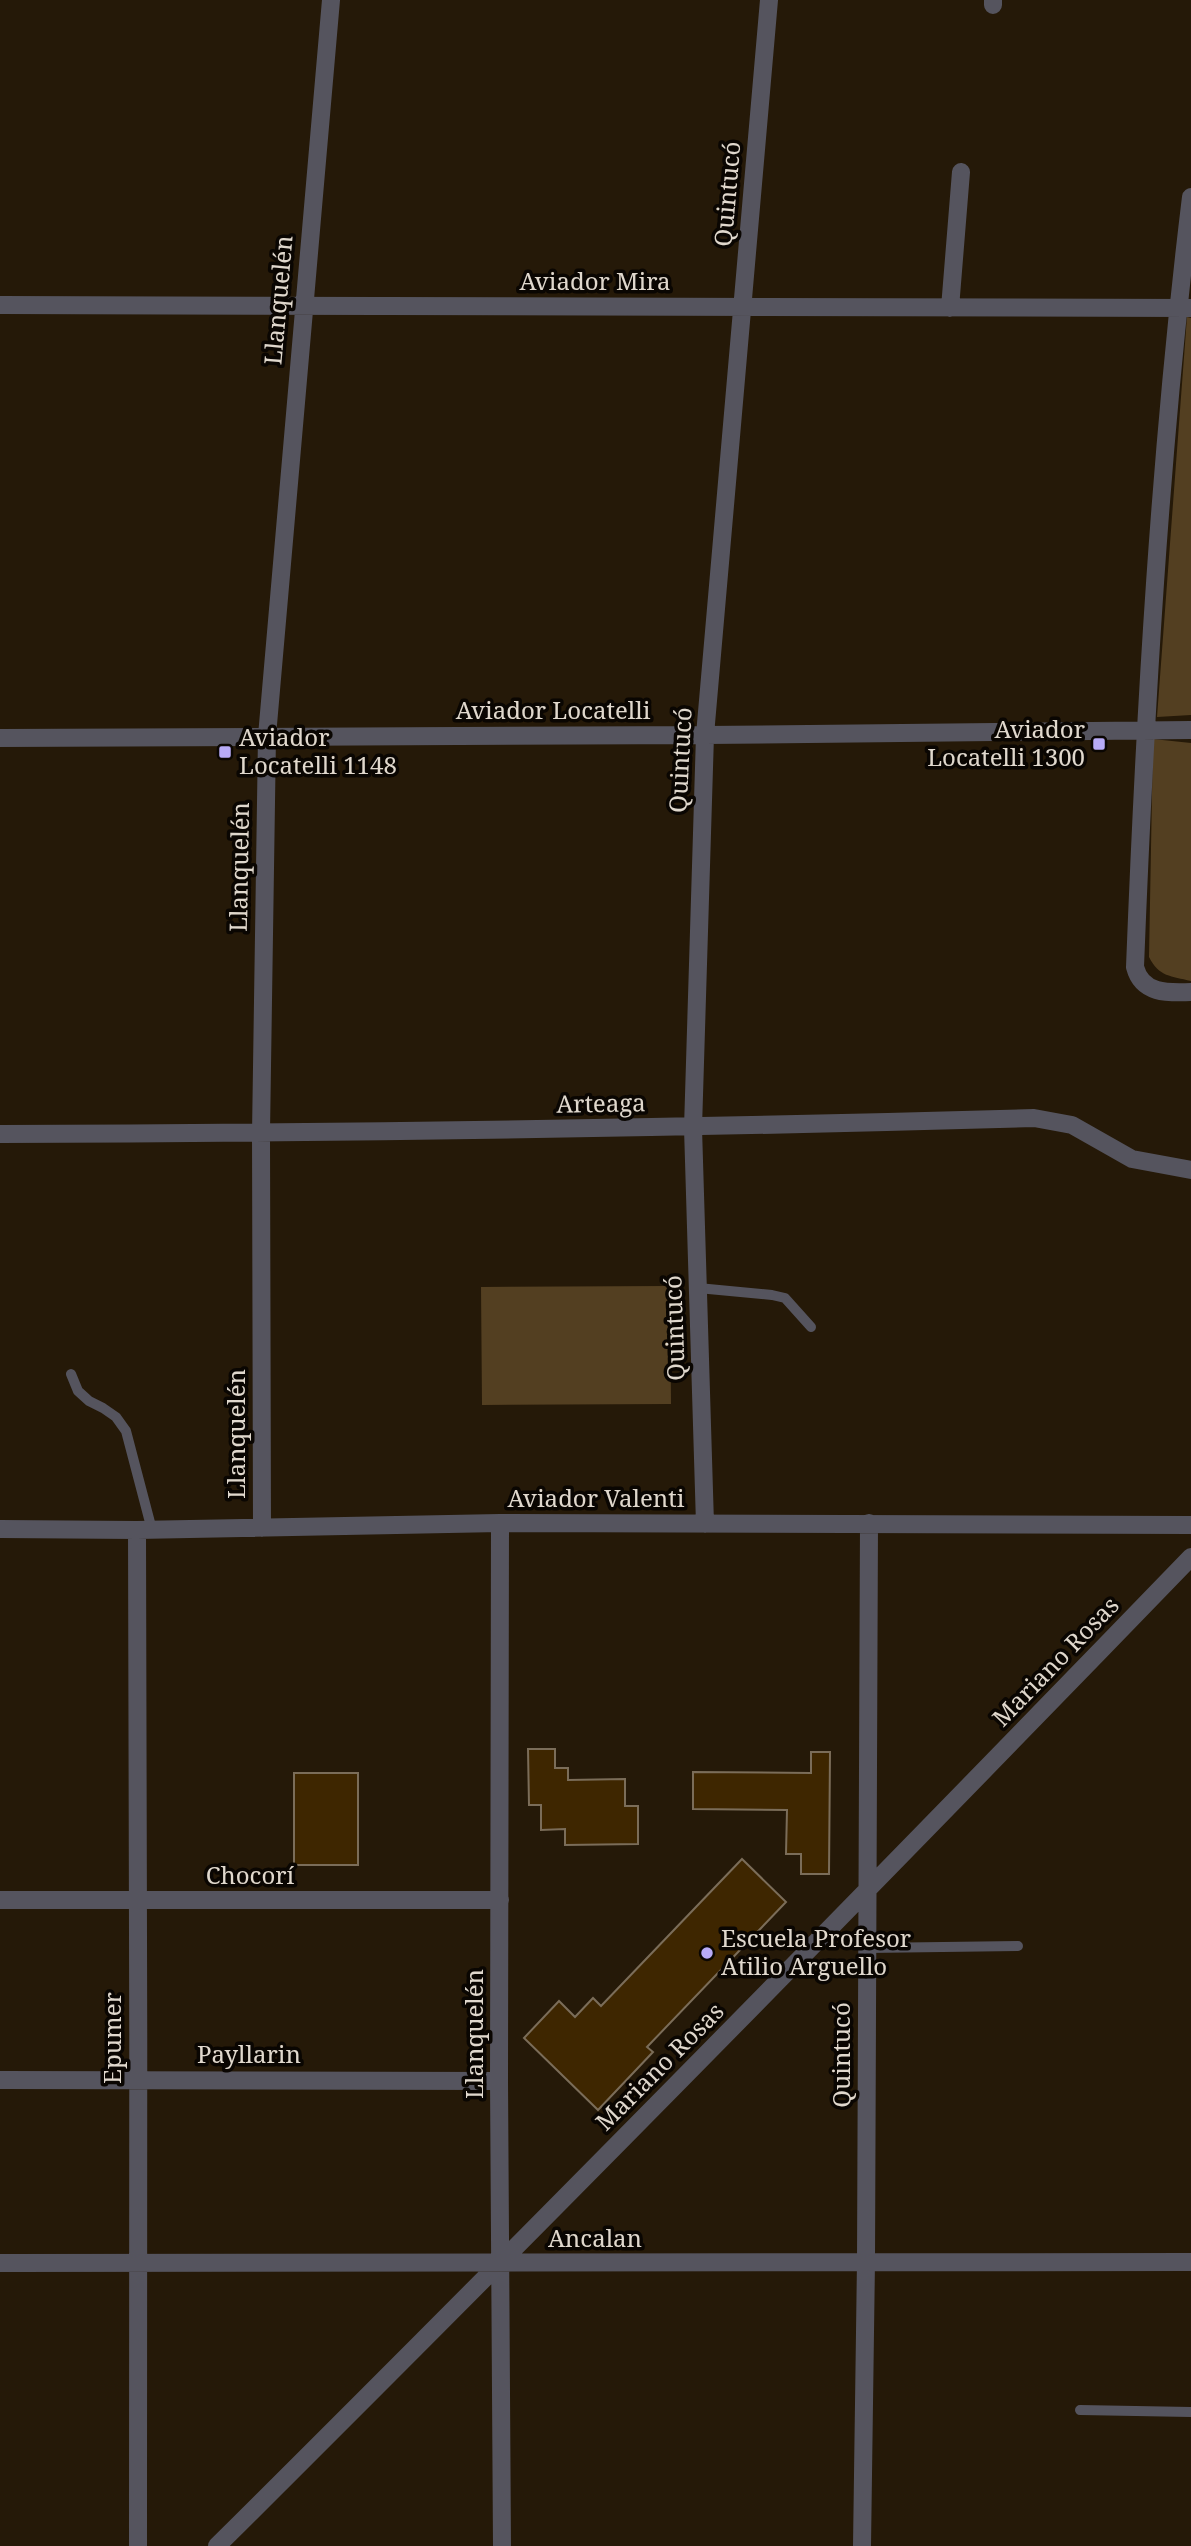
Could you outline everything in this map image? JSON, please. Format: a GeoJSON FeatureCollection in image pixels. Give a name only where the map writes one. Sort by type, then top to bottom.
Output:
{"type":"FeatureCollection","features":[{"type":"Feature","properties":{"kind":"street","name":"Llanquelén"},"geometry":{"type":"LineString","coordinates":[[261,1528],[261,1133],[267,736],[331,0]]}},
{"type":"Feature","properties":{"kind":"street","name":"Quintucó"},"geometry":{"type":"LineString","coordinates":[[705,1524],[694,1128],[705,735],[769,0]]}},
{"type":"Feature","properties":{"kind":"street"},"geometry":{"type":"LineString","coordinates":[[950,308],[961,172]]}},
{"type":"Feature","properties":{"kind":"street"},"geometry":{"type":"LineString","coordinates":[[1191,197],[1184,309],[1144,730],[1135,967],[1138,977],[1148,987],[1165,993],[1191,992]]}},
{"type":"Feature","properties":{"kind":"street","name":"Aviador Mira"},"geometry":{"type":"LineString","coordinates":[[0,306],[1184,309]]}},
{"type":"Feature","properties":{"kind":"street","name":"Aviador Locatelli"},"geometry":{"type":"LineString","coordinates":[[0,738],[1191,730]]}},
{"type":"Feature","properties":{"kind":"street","name":"Arteaga"},"geometry":{"type":"LineString","coordinates":[[0,1134],[694,1128],[1034,1118],[1072,1125],[1132,1159],[1191,1170]]}},
{"type":"Feature","properties":{"kind":"street","name":"Llanquelén"},"geometry":{"type":"LineString","coordinates":[[500,1523],[502,2546]]}},
{"type":"Feature","properties":{"kind":"street","name":"Aviador Valenti"},"geometry":{"type":"LineString","coordinates":[[0,1529],[144,1530],[500,1523],[1191,1525]]}},
{"type":"Feature","properties":{"kind":"street","name":"Quintucó"},"geometry":{"type":"LineString","coordinates":[[862,2546],[869,1523]]}},
{"type":"Feature","properties":{"kind":"street","name":"Epumer"},"geometry":{"type":"LineString","coordinates":[[138,2546],[140,2263],[137,1901],[144,1530]]}},
{"type":"Feature","properties":{"kind":"street","name":"Mariano Rosas"},"geometry":{"type":"LineString","coordinates":[[217,2546],[867,1892],[1191,1557]]}},
{"type":"Feature","properties":{"kind":"street","name":"Chocorí"},"geometry":{"type":"LineString","coordinates":[[0,1900],[500,1900]]}},
{"type":"Feature","properties":{"kind":"street","name":"Payllarin"},"geometry":{"type":"LineString","coordinates":[[0,2080],[499,2081]]}},
{"type":"Feature","properties":{"kind":"street","name":"Ancalan"},"geometry":{"type":"LineString","coordinates":[[0,2263],[1191,2262]]}},
{"type":"Feature","properties":{"kind":"lane"},"geometry":{"type":"LineString","coordinates":[[698,1287],[785,1298],[811,1326]]}},
{"type":"Feature","properties":{"kind":"lane"},"geometry":{"type":"LineString","coordinates":[[71,1374],[78,1391],[116,1417],[126,1431],[144,1530]]}},
{"type":"Feature","properties":{"kind":"lane"},"geometry":{"type":"LineString","coordinates":[[867,1948],[1018,1946]]}},
{"type":"Feature","properties":{"kind":"lane"},"geometry":{"type":"LineString","coordinates":[[1080,2410],[1191,2412]]}},
{"type":"Feature","properties":{"kind":"shaded area"},"geometry":{"type":"Polygon","coordinates":[[[1187,317],[1191,318],[1191,715],[1157,717],[1187,317]]]}},
{"type":"Feature","properties":{"kind":"shaded area"},"geometry":{"type":"Polygon","coordinates":[[[1153,739],[1191,743],[1191,981],[1161,972],[1149,957],[1153,739]]]}},
{"type":"Feature","properties":{"kind":"shaded area"},"geometry":{"type":"Polygon","coordinates":[[[670,1286],[671,1404],[482,1405],[481,1287],[670,1286]]]}},
{"type":"Feature","properties":{"kind":"building"},"geometry":{"type":"Polygon","coordinates":[[[528,1749],[555,1749],[555,1768],[568,1768],[568,1780],[625,1779],[625,1806],[638,1806],[638,1844],[565,1845],[565,1829],[541,1830],[541,1805],[529,1805],[528,1749]]]}},
{"type":"Feature","properties":{"kind":"building"},"geometry":{"type":"Polygon","coordinates":[[[811,1752],[830,1752],[829,1874],[801,1874],[801,1854],[786,1854],[787,1810],[693,1809],[693,1772],[811,1773],[811,1752]]]}},
{"type":"Feature","properties":{"kind":"building"},"geometry":{"type":"Polygon","coordinates":[[[294,1773],[358,1773],[358,1865],[294,1865],[294,1773]]]}},
{"type":"Feature","properties":{"kind":"building"},"geometry":{"type":"Polygon","coordinates":[[[742,1859],[786,1902],[647,2047],[653,2052],[598,2110],[524,2038],[559,2001],[575,2017],[593,1998],[601,2006],[742,1859]]]}},
{"type":"Feature","properties":{"kind":"place","name":"Aviador Locatelli 1300"},"geometry":{"type":"Point","coordinates":[1099,744]}},
{"type":"Feature","properties":{"kind":"place","name":"Aviador Locatelli 1148"},"geometry":{"type":"Point","coordinates":[225,752]}},
{"type":"Feature","properties":{"kind":"place","name":"Escuela Profesor Atilio Arguello"},"geometry":{"type":"Point","coordinates":[707,1953]}}]}
